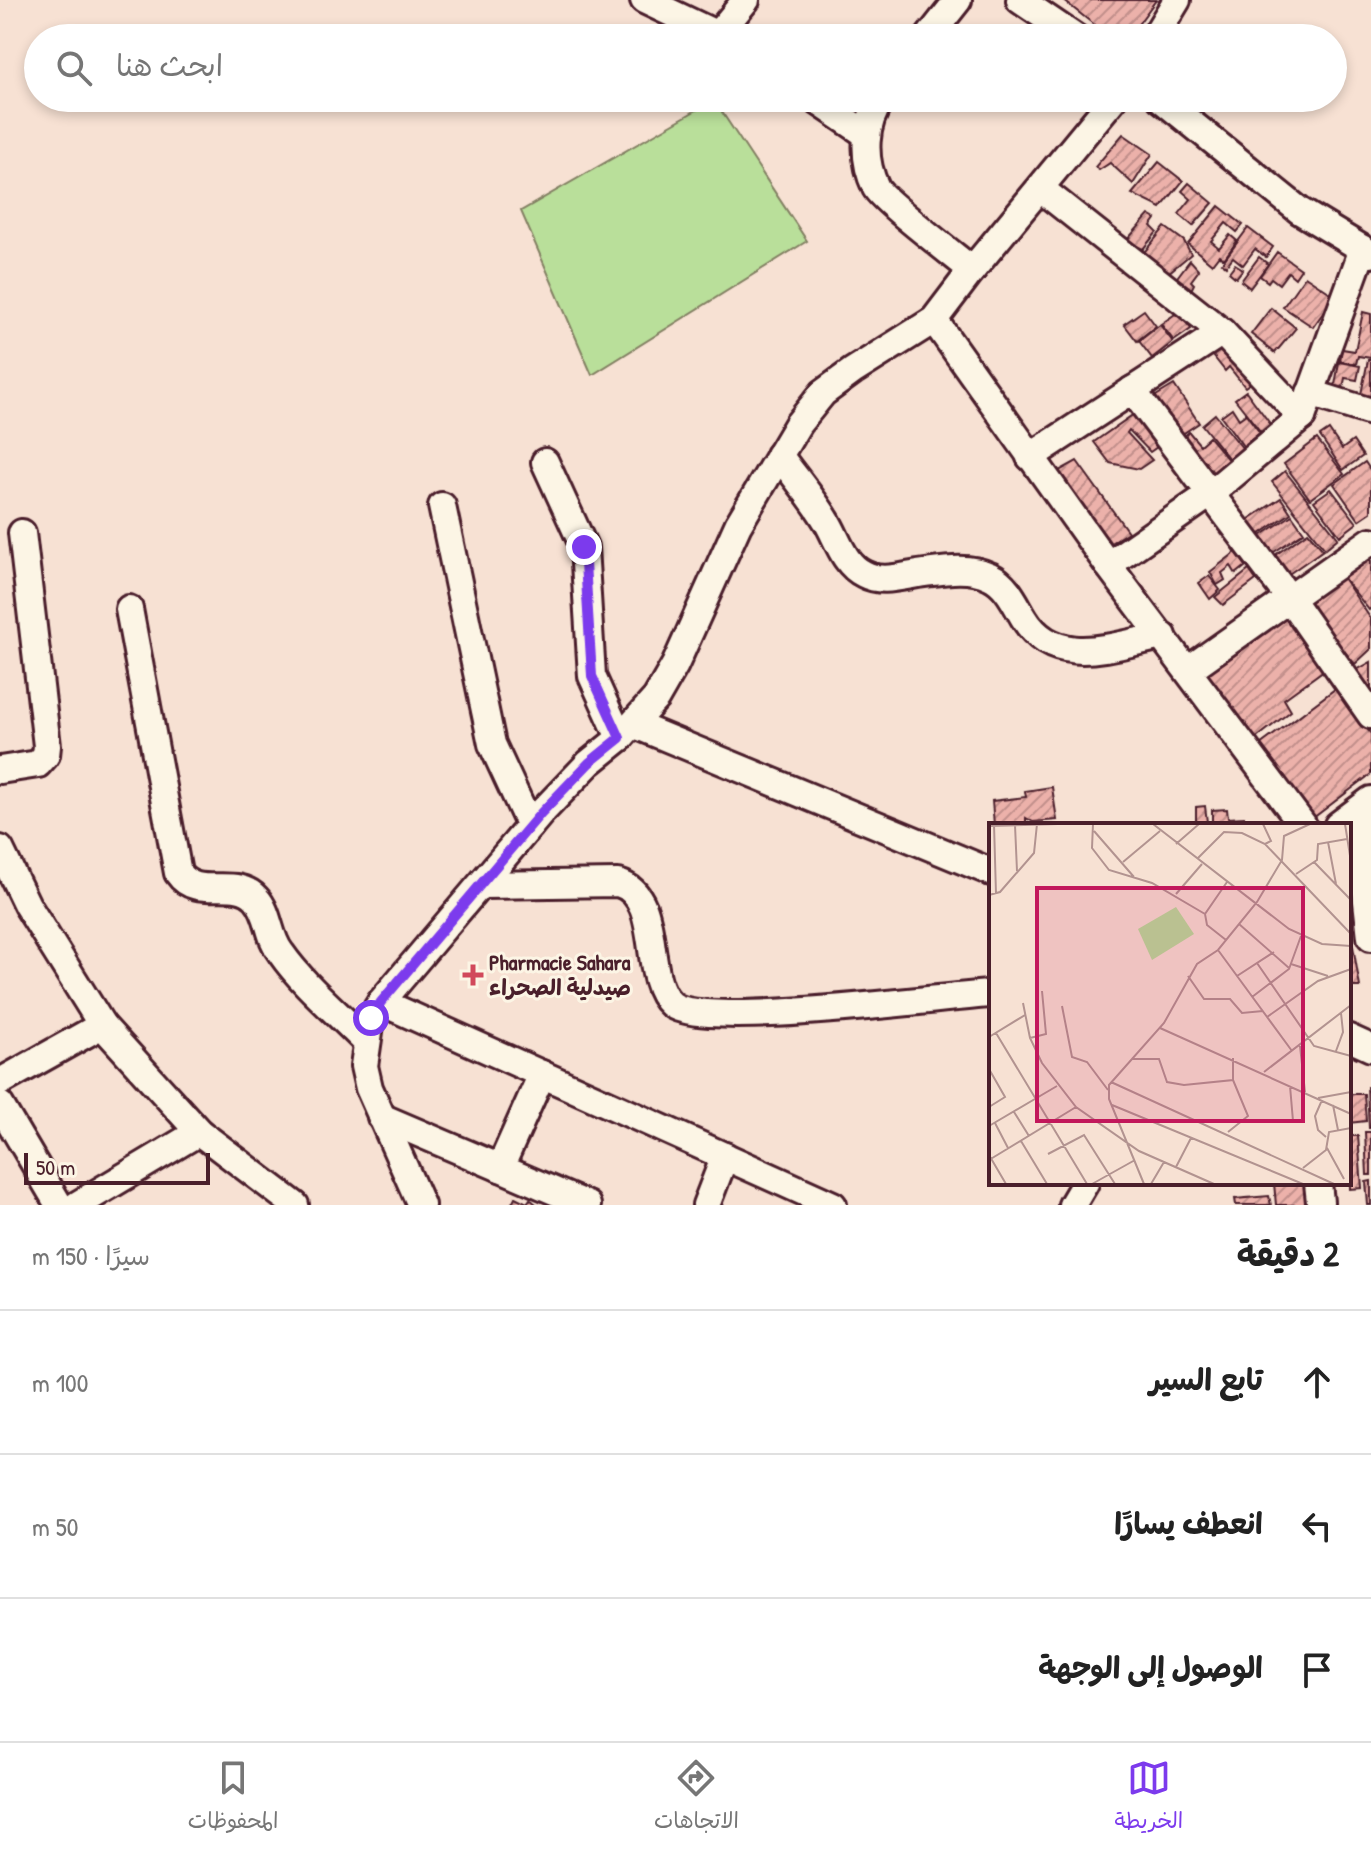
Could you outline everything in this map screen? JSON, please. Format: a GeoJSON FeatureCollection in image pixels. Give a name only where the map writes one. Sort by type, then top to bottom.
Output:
{"type":"FeatureCollection","features":[{"type":"Feature","properties":{"kind":"street"},"geometry":{"type":"LineString","coordinates":[[644,0],[695,24]]}},
{"type":"Feature","properties":{"kind":"street"},"geometry":{"type":"LineString","coordinates":[[729,24],[746,0]]}},
{"type":"Feature","properties":{"kind":"street"},"geometry":{"type":"LineString","coordinates":[[939,24],[958,0]]}},
{"type":"Feature","properties":{"kind":"street"},"geometry":{"type":"LineString","coordinates":[[1020,0],[1055,24]]}},
{"type":"Feature","properties":{"kind":"street"},"geometry":{"type":"LineString","coordinates":[[1162,24],[1177,0]]}},
{"type":"Feature","properties":{"kind":"street"},"geometry":{"type":"LineString","coordinates":[[834,112],[866,134]]}},
{"type":"Feature","properties":{"kind":"street"},"geometry":{"type":"LineString","coordinates":[[873,112],[866,134],[867,157],[877,190],[972,270]]}},
{"type":"Feature","properties":{"kind":"street"},"geometry":{"type":"LineString","coordinates":[[421,1205],[369,1088],[364,1066],[371,1018],[381,1002],[530,826],[589,763],[627,731],[656,698],[675,665],[738,525],[798,424],[823,393],[934,320],[1103,112]]}},
{"type":"Feature","properties":{"kind":"street"},"geometry":{"type":"LineString","coordinates":[[1108,565],[1210,494],[1306,405],[1367,252],[1300,211],[1177,112]]}},
{"type":"Feature","properties":{"kind":"street"},"geometry":{"type":"LineString","coordinates":[[1041,189],[1222,332],[1306,405],[1371,412]]}},
{"type":"Feature","properties":{"kind":"street"},"geometry":{"type":"LineString","coordinates":[[934,320],[1108,565],[1302,823]]}},
{"type":"Feature","properties":{"kind":"street"},"geometry":{"type":"LineString","coordinates":[[1030,457],[1222,332]]}},
{"type":"Feature","properties":{"kind":"street"},"geometry":{"type":"LineString","coordinates":[[1132,390],[1290,599],[1371,715]]}},
{"type":"Feature","properties":{"kind":"street"},"geometry":{"type":"LineString","coordinates":[[779,455],[826,520],[852,565],[861,573],[879,580],[948,570],[975,570],[993,576],[1007,590],[1037,636],[1056,648],[1079,651],[1163,636]]}},
{"type":"Feature","properties":{"kind":"street"},"geometry":{"type":"LineString","coordinates":[[545,462],[584,547],[592,676],[627,731],[989,871]]}},
{"type":"Feature","properties":{"kind":"street"},"geometry":{"type":"LineString","coordinates":[[442,506],[492,744],[530,826]]}},
{"type":"Feature","properties":{"kind":"street"},"geometry":{"type":"LineString","coordinates":[[0,770],[38,764],[46,755],[47,746],[22,533]]}},
{"type":"Feature","properties":{"kind":"street"},"geometry":{"type":"LineString","coordinates":[[1188,670],[1371,541]]}},
{"type":"Feature","properties":{"kind":"street"},"geometry":{"type":"LineString","coordinates":[[129,609],[178,873],[191,885],[243,890],[256,898],[265,912],[279,951],[366,1042]]}},
{"type":"Feature","properties":{"kind":"street"},"geometry":{"type":"LineString","coordinates":[[1355,812],[1371,937]]}},
{"type":"Feature","properties":{"kind":"street"},"geometry":{"type":"LineString","coordinates":[[0,849],[27,905],[102,1025],[199,1132],[295,1205]]}},
{"type":"Feature","properties":{"kind":"street"},"geometry":{"type":"LineString","coordinates":[[482,885],[618,883],[629,886],[641,900],[663,994],[678,1009],[757,1016],[989,994]]}},
{"type":"Feature","properties":{"kind":"street"},"geometry":{"type":"LineString","coordinates":[[381,1002],[833,1205]]}},
{"type":"Feature","properties":{"kind":"street"},"geometry":{"type":"LineString","coordinates":[[0,1082],[102,1025]]}},
{"type":"Feature","properties":{"kind":"street"},"geometry":{"type":"LineString","coordinates":[[1351,1039],[1371,1048]]}},
{"type":"Feature","properties":{"kind":"street"},"geometry":{"type":"LineString","coordinates":[[500,1168],[542,1074]]}},
{"type":"Feature","properties":{"kind":"street"},"geometry":{"type":"LineString","coordinates":[[0,1105],[59,1205]]}},
{"type":"Feature","properties":{"kind":"street"},"geometry":{"type":"LineString","coordinates":[[381,1117],[587,1205]]}},
{"type":"Feature","properties":{"kind":"street"},"geometry":{"type":"LineString","coordinates":[[77,1205],[199,1132]]}},
{"type":"Feature","properties":{"kind":"street"},"geometry":{"type":"LineString","coordinates":[[706,1205],[725,1156]]}},
{"type":"Feature","properties":{"kind":"street"},"geometry":{"type":"LineString","coordinates":[[1072,1205],[1084,1185]]}},
{"type":"Feature","properties":{"kind":"green space"},"geometry":{"type":"Polygon","coordinates":[[[693,112],[722,112],[807,241],[592,375],[521,211],[693,112]]]}},
{"type":"Feature","properties":{"kind":"building"},"geometry":{"type":"Polygon","coordinates":[[[1063,0],[1156,0],[1138,24],[1093,24],[1063,0]]]}},
{"type":"Feature","properties":{"kind":"building"},"geometry":{"type":"Polygon","coordinates":[[[1123,134],[1152,154],[1133,184],[1110,163],[1099,170],[1095,167],[1123,134]]]}},
{"type":"Feature","properties":{"kind":"building"},"geometry":{"type":"Polygon","coordinates":[[[1159,162],[1183,181],[1161,208],[1132,194],[1159,162]]]}},
{"type":"Feature","properties":{"kind":"building"},"geometry":{"type":"Polygon","coordinates":[[[1189,183],[1213,203],[1193,226],[1179,214],[1191,199],[1182,191],[1189,183]]]}},
{"type":"Feature","properties":{"kind":"building"},"geometry":{"type":"Polygon","coordinates":[[[1219,206],[1243,225],[1237,232],[1226,223],[1211,241],[1219,248],[1230,235],[1237,241],[1224,259],[1219,255],[1212,264],[1188,244],[1219,206]]]}},
{"type":"Feature","properties":{"kind":"building"},"geometry":{"type":"Polygon","coordinates":[[[1149,215],[1156,219],[1151,226],[1157,232],[1143,249],[1126,241],[1149,215]]]}},
{"type":"Feature","properties":{"kind":"building"},"geometry":{"type":"Polygon","coordinates":[[[1165,227],[1184,241],[1191,254],[1167,274],[1163,267],[1153,276],[1140,257],[1165,227]]]}},
{"type":"Feature","properties":{"kind":"building"},"geometry":{"type":"Polygon","coordinates":[[[1248,228],[1273,247],[1266,257],[1255,249],[1243,265],[1233,257],[1226,266],[1222,263],[1248,228]]]}},
{"type":"Feature","properties":{"kind":"building"},"geometry":{"type":"Polygon","coordinates":[[[1277,252],[1301,269],[1295,278],[1288,272],[1279,284],[1271,278],[1268,282],[1260,276],[1277,252]]]}},
{"type":"Feature","properties":{"kind":"building"},"geometry":{"type":"Polygon","coordinates":[[[1259,257],[1268,264],[1250,288],[1241,281],[1259,257]]]}},
{"type":"Feature","properties":{"kind":"building"},"geometry":{"type":"Polygon","coordinates":[[[1190,260],[1199,270],[1191,281],[1194,284],[1188,296],[1172,284],[1190,260]]]}},
{"type":"Feature","properties":{"kind":"building"},"geometry":{"type":"Polygon","coordinates":[[[1235,264],[1243,269],[1236,278],[1229,272],[1235,264]]]}},
{"type":"Feature","properties":{"kind":"building"},"geometry":{"type":"Polygon","coordinates":[[[1305,276],[1335,296],[1313,327],[1283,307],[1305,276]]]}},
{"type":"Feature","properties":{"kind":"building"},"geometry":{"type":"Polygon","coordinates":[[[1271,308],[1296,328],[1275,353],[1251,334],[1271,308]]]}},
{"type":"Feature","properties":{"kind":"building"},"geometry":{"type":"Polygon","coordinates":[[[1144,310],[1156,326],[1137,341],[1124,324],[1144,310]]]}},
{"type":"Feature","properties":{"kind":"building"},"geometry":{"type":"Polygon","coordinates":[[[1178,312],[1191,329],[1174,341],[1161,324],[1178,312]]]}},
{"type":"Feature","properties":{"kind":"building"},"geometry":{"type":"Polygon","coordinates":[[[1363,312],[1371,314],[1371,358],[1358,356],[1356,364],[1340,361],[1342,349],[1355,351],[1363,312]]]}},
{"type":"Feature","properties":{"kind":"building"},"geometry":{"type":"Polygon","coordinates":[[[1160,325],[1173,342],[1152,358],[1139,341],[1160,325]]]}},
{"type":"Feature","properties":{"kind":"building"},"geometry":{"type":"Polygon","coordinates":[[[1225,341],[1255,380],[1245,387],[1229,367],[1225,371],[1210,352],[1225,341]]]}},
{"type":"Feature","properties":{"kind":"building"},"geometry":{"type":"Polygon","coordinates":[[[1368,360],[1371,360],[1371,402],[1359,404],[1368,360]]]}},
{"type":"Feature","properties":{"kind":"building"},"geometry":{"type":"Polygon","coordinates":[[[1339,362],[1360,366],[1357,380],[1345,378],[1342,393],[1334,391],[1339,362]]]}},
{"type":"Feature","properties":{"kind":"building"},"geometry":{"type":"Polygon","coordinates":[[[1174,385],[1199,423],[1176,438],[1151,399],[1174,385]]]}},
{"type":"Feature","properties":{"kind":"building"},"geometry":{"type":"Polygon","coordinates":[[[1246,391],[1274,429],[1264,436],[1235,399],[1246,391]]]}},
{"type":"Feature","properties":{"kind":"building"},"geometry":{"type":"Polygon","coordinates":[[[1232,408],[1239,419],[1246,414],[1260,433],[1243,446],[1221,416],[1232,408]]]}},
{"type":"Feature","properties":{"kind":"building"},"geometry":{"type":"Polygon","coordinates":[[[1134,414],[1157,447],[1150,452],[1129,430],[1127,433],[1152,460],[1139,469],[1110,463],[1094,442],[1134,414]]]}},
{"type":"Feature","properties":{"kind":"building"},"geometry":{"type":"Polygon","coordinates":[[[1215,414],[1243,449],[1230,460],[1202,425],[1215,414]]]}},
{"type":"Feature","properties":{"kind":"building"},"geometry":{"type":"Polygon","coordinates":[[[1329,430],[1342,449],[1353,441],[1363,456],[1343,470],[1320,436],[1329,430]]]}},
{"type":"Feature","properties":{"kind":"building"},"geometry":{"type":"Polygon","coordinates":[[[1189,432],[1200,445],[1209,437],[1230,462],[1211,477],[1180,440],[1189,432]]]}},
{"type":"Feature","properties":{"kind":"building"},"geometry":{"type":"Polygon","coordinates":[[[1317,439],[1344,474],[1310,499],[1284,464],[1317,439]]]}},
{"type":"Feature","properties":{"kind":"building"},"geometry":{"type":"Polygon","coordinates":[[[1077,461],[1128,532],[1109,544],[1057,472],[1077,461]]]}},
{"type":"Feature","properties":{"kind":"building"},"geometry":{"type":"Polygon","coordinates":[[[1365,462],[1371,471],[1371,512],[1359,520],[1334,484],[1365,462]]]}},
{"type":"Feature","properties":{"kind":"building"},"geometry":{"type":"Polygon","coordinates":[[[1285,471],[1338,538],[1325,549],[1272,482],[1285,471]]]}},
{"type":"Feature","properties":{"kind":"building"},"geometry":{"type":"Polygon","coordinates":[[[1331,489],[1357,523],[1340,536],[1314,501],[1331,489]]]}},
{"type":"Feature","properties":{"kind":"building"},"geometry":{"type":"Polygon","coordinates":[[[1281,498],[1291,513],[1254,538],[1243,523],[1281,498]]]}},
{"type":"Feature","properties":{"kind":"building"},"geometry":{"type":"Polygon","coordinates":[[[1292,515],[1304,532],[1268,556],[1256,539],[1292,515]]]}},
{"type":"Feature","properties":{"kind":"building"},"geometry":{"type":"Polygon","coordinates":[[[1308,532],[1323,550],[1283,578],[1268,560],[1308,532]]]}},
{"type":"Feature","properties":{"kind":"building"},"geometry":{"type":"Polygon","coordinates":[[[1371,546],[1371,608],[1369,610],[1339,572],[1371,546]]]}},
{"type":"Feature","properties":{"kind":"building"},"geometry":{"type":"Polygon","coordinates":[[[1236,552],[1246,566],[1236,574],[1231,566],[1222,573],[1225,580],[1217,585],[1210,572],[1236,552]]]}},
{"type":"Feature","properties":{"kind":"building"},"geometry":{"type":"Polygon","coordinates":[[[1249,570],[1256,580],[1223,605],[1215,597],[1249,570]]]}},
{"type":"Feature","properties":{"kind":"building"},"geometry":{"type":"Polygon","coordinates":[[[1339,572],[1371,619],[1371,649],[1355,664],[1299,598],[1339,572]]]}},
{"type":"Feature","properties":{"kind":"building"},"geometry":{"type":"Polygon","coordinates":[[[1209,576],[1220,590],[1210,599],[1199,583],[1209,576]]]}},
{"type":"Feature","properties":{"kind":"building"},"geometry":{"type":"Polygon","coordinates":[[[1282,612],[1324,670],[1284,699],[1291,711],[1254,740],[1203,668],[1282,612]]]}},
{"type":"Feature","properties":{"kind":"building"},"geometry":{"type":"Polygon","coordinates":[[[1371,662],[1371,693],[1353,672],[1371,662]]]}},
{"type":"Feature","properties":{"kind":"building"},"geometry":{"type":"Polygon","coordinates":[[[1335,689],[1371,734],[1371,774],[1313,818],[1260,745],[1335,689]]]}},
{"type":"Feature","properties":{"kind":"building"},"geometry":{"type":"Polygon","coordinates":[[[1052,787],[1057,820],[1033,822],[1026,818],[1026,823],[994,823],[992,801],[1026,797],[1025,791],[1052,787]]]}},
{"type":"Feature","properties":{"kind":"building"},"geometry":{"type":"Polygon","coordinates":[[[1205,806],[1207,822],[1212,823],[1196,823],[1196,807],[1205,806]]]}},
{"type":"Feature","properties":{"kind":"building"},"geometry":{"type":"Polygon","coordinates":[[[1227,809],[1228,818],[1244,817],[1244,823],[1212,823],[1212,810],[1227,809]]]}},
{"type":"Feature","properties":{"kind":"building"},"geometry":{"type":"Polygon","coordinates":[[[1351,940],[1352,940],[1360,987],[1351,987],[1351,940]]]}},
{"type":"Feature","properties":{"kind":"building"},"geometry":{"type":"Polygon","coordinates":[[[1367,1087],[1371,1087],[1371,1128],[1369,1128],[1367,1087]]]}},
{"type":"Feature","properties":{"kind":"building"},"geometry":{"type":"Polygon","coordinates":[[[1351,1094],[1364,1094],[1366,1121],[1351,1123],[1351,1094]]]}},
{"type":"Feature","properties":{"kind":"building"},"geometry":{"type":"Polygon","coordinates":[[[1365,1132],[1371,1132],[1371,1175],[1367,1175],[1365,1132]]]}},
{"type":"Feature","properties":{"kind":"building"},"geometry":{"type":"Polygon","coordinates":[[[1351,1136],[1358,1136],[1362,1188],[1350,1189],[1351,1136]]]}},
{"type":"Feature","properties":{"kind":"building"},"geometry":{"type":"Polygon","coordinates":[[[1371,1181],[1371,1205],[1368,1205],[1366,1182],[1371,1181]]]}},
{"type":"Feature","properties":{"kind":"building"},"geometry":{"type":"Polygon","coordinates":[[[1274,1185],[1309,1185],[1311,1205],[1276,1205],[1274,1185]]]}},
{"type":"Feature","properties":{"kind":"building"},"geometry":{"type":"Polygon","coordinates":[[[1269,1196],[1271,1205],[1236,1205],[1235,1199],[1269,1196]]]}},
{"type":"Feature","properties":{"kind":"building"},"geometry":{"type":"Polygon","coordinates":[[[515,1197],[527,1203],[530,1199],[537,1205],[511,1205],[515,1197]]]}},
{"type":"Feature","properties":{"kind":"place","name":"Pharmacie Sahara صيدلية الصحراء"},"geometry":{"type":"Point","coordinates":[473,975]}},
{"type":"Feature","properties":{"kind":"route"},"geometry":{"type":"LineString","coordinates":[[371,1018],[381,1002],[541,813],[589,763],[620,738],[592,676],[584,547]]}}]}
